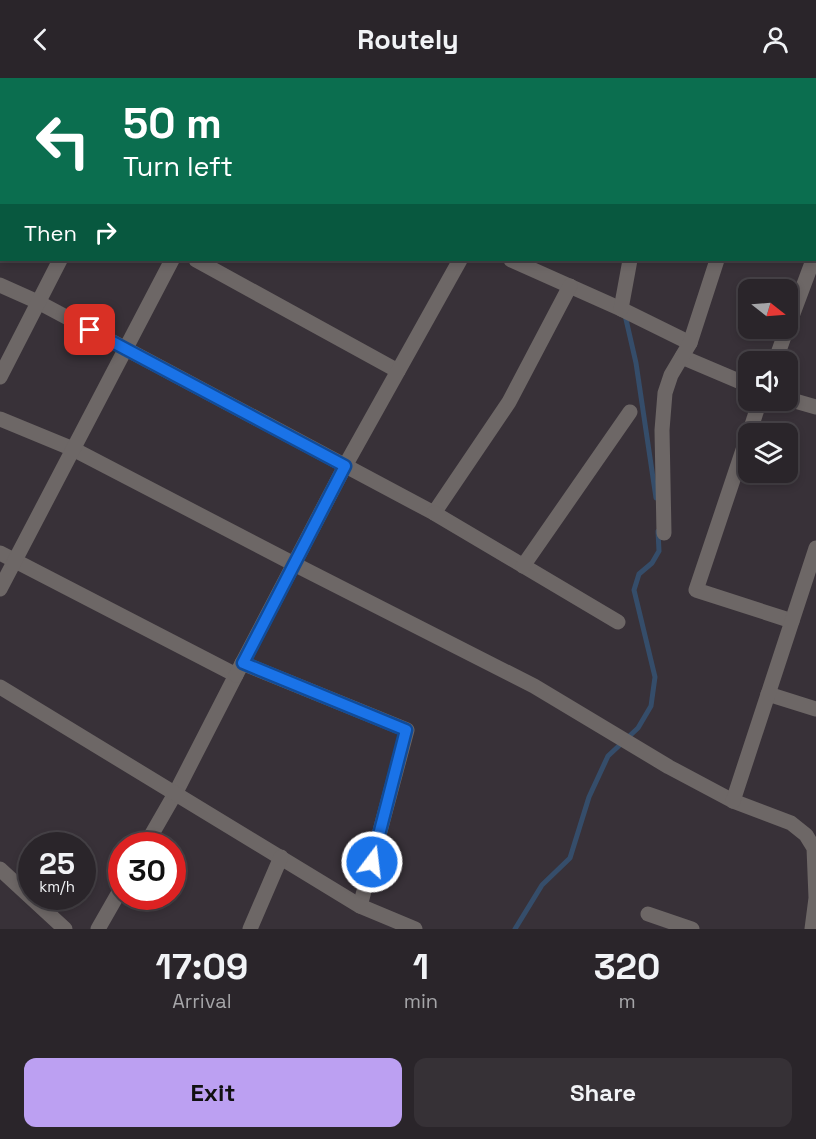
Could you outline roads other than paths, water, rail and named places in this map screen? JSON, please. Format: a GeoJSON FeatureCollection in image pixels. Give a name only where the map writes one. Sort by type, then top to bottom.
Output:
{"type":"FeatureCollection","features":[{"type":"Feature","properties":{"kind":"street"},"geometry":{"type":"LineString","coordinates":[[0,377],[59,261]]}},
{"type":"Feature","properties":{"kind":"street"},"geometry":{"type":"LineString","coordinates":[[0,590],[171,261]]}},
{"type":"Feature","properties":{"kind":"street"},"geometry":{"type":"LineString","coordinates":[[198,261],[398,371]]}},
{"type":"Feature","properties":{"kind":"street"},"geometry":{"type":"LineString","coordinates":[[153,832],[345,466],[459,261]]}},
{"type":"Feature","properties":{"kind":"street"},"geometry":{"type":"LineString","coordinates":[[513,261],[621,309],[738,379]]}},
{"type":"Feature","properties":{"kind":"street"},"geometry":{"type":"LineString","coordinates":[[621,309],[630,261]]}},
{"type":"Feature","properties":{"kind":"street"},"geometry":{"type":"LineString","coordinates":[[664,533],[662,430],[665,393],[670,375],[686,350],[717,261]]}},
{"type":"Feature","properties":{"kind":"street"},"geometry":{"type":"LineString","coordinates":[[798,298],[812,261]]}},
{"type":"Feature","properties":{"kind":"street"},"geometry":{"type":"LineString","coordinates":[[0,285],[38,302],[434,513],[618,622]]}},
{"type":"Feature","properties":{"kind":"street"},"geometry":{"type":"LineString","coordinates":[[434,513],[509,402],[570,286]]}},
{"type":"Feature","properties":{"kind":"street"},"geometry":{"type":"LineString","coordinates":[[798,402],[816,407]]}},
{"type":"Feature","properties":{"kind":"street"},"geometry":{"type":"LineString","coordinates":[[523,566],[630,412]]}},
{"type":"Feature","properties":{"kind":"street"},"geometry":{"type":"LineString","coordinates":[[0,418],[73,449],[534,686],[669,767],[733,801],[791,822],[806,835],[814,848],[816,898],[812,929]]}},
{"type":"Feature","properties":{"kind":"street"},"geometry":{"type":"LineString","coordinates":[[738,466],[696,590],[792,621]]}},
{"type":"Feature","properties":{"kind":"street"},"geometry":{"type":"LineString","coordinates":[[733,801],[816,548]]}},
{"type":"Feature","properties":{"kind":"street"},"geometry":{"type":"LineString","coordinates":[[0,553],[240,669],[406,730],[360,906]]}},
{"type":"Feature","properties":{"kind":"street"},"geometry":{"type":"LineString","coordinates":[[0,687],[360,906],[415,929]]}},
{"type":"Feature","properties":{"kind":"street"},"geometry":{"type":"LineString","coordinates":[[768,694],[816,709]]}},
{"type":"Feature","properties":{"kind":"street"},"geometry":{"type":"LineString","coordinates":[[250,929],[281,857]]}},
{"type":"Feature","properties":{"kind":"street"},"geometry":{"type":"LineString","coordinates":[[0,868],[65,929]]}},
{"type":"Feature","properties":{"kind":"street"},"geometry":{"type":"LineString","coordinates":[[98,929],[109,910]]}},
{"type":"Feature","properties":{"kind":"street"},"geometry":{"type":"LineString","coordinates":[[648,914],[692,929]]}},
{"type":"Feature","properties":{"kind":"waterway"},"geometry":{"type":"LineString","coordinates":[[625,315],[636,363],[656,498]]}},
{"type":"Feature","properties":{"kind":"waterway"},"geometry":{"type":"LineString","coordinates":[[515,929],[542,885],[570,858],[589,797],[608,756],[638,728],[651,706],[655,677],[634,590],[639,574],[652,563],[659,551],[658,531]]}}]}
